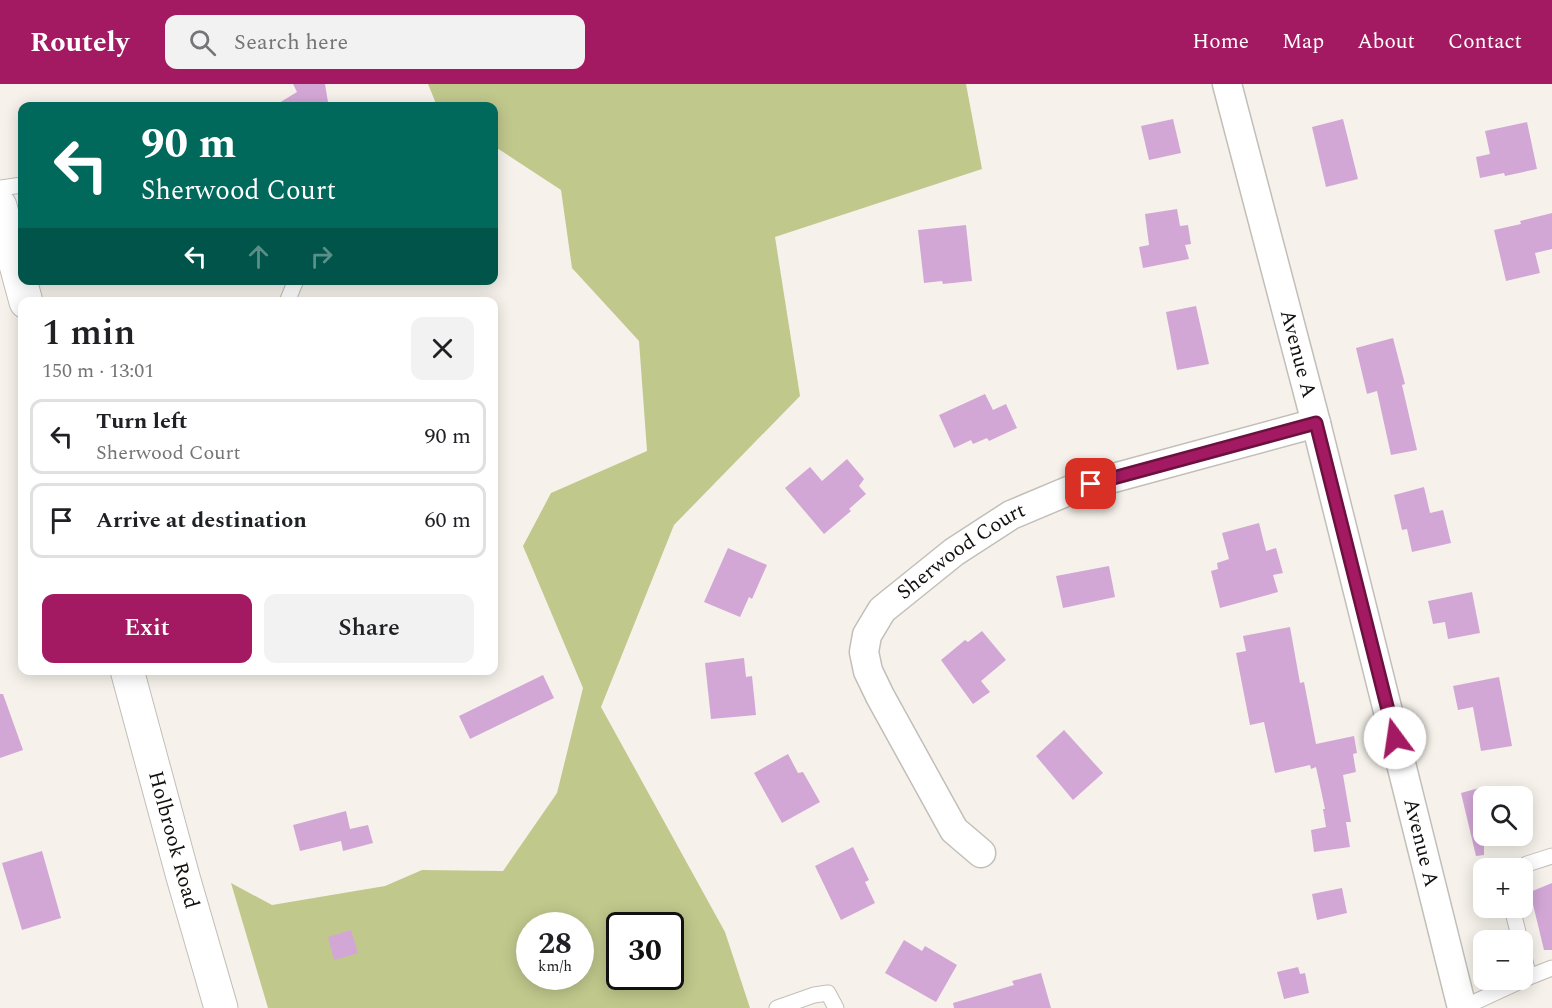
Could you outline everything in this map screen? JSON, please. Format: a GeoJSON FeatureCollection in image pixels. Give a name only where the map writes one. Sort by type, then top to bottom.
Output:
{"type":"FeatureCollection","features":[{"type":"Feature","properties":{"kind":"street","name":"Avenue A"},"geometry":{"type":"LineString","coordinates":[[1227,84],[1316,423],[1462,1008]]}},
{"type":"Feature","properties":{"kind":"street"},"geometry":{"type":"LineString","coordinates":[[0,206],[18,272]]}},
{"type":"Feature","properties":{"kind":"street","name":"Sherwood Court"},"geometry":{"type":"LineString","coordinates":[[981,853],[954,830],[868,671],[864,652],[867,635],[882,610],[954,552],[1011,514],[1073,489],[1316,423]]}},
{"type":"Feature","properties":{"kind":"street","name":"Holbrook Road"},"geometry":{"type":"LineString","coordinates":[[128,675],[221,1008]]}},
{"type":"Feature","properties":{"kind":"lane"},"geometry":{"type":"LineString","coordinates":[[0,188],[18,186]]}},
{"type":"Feature","properties":{"kind":"lane"},"geometry":{"type":"LineString","coordinates":[[1533,862],[1552,856]]}},
{"type":"Feature","properties":{"kind":"lane"},"geometry":{"type":"LineString","coordinates":[[1533,975],[1552,968]]}},
{"type":"Feature","properties":{"kind":"lane"},"geometry":{"type":"LineString","coordinates":[[1462,1008],[1501,990]]}},
{"type":"Feature","properties":{"kind":"lane"},"geometry":{"type":"LineString","coordinates":[[777,1008],[814,995],[828,993],[836,1008]]}},
{"type":"Feature","properties":{"kind":"green space"},"geometry":{"type":"Polygon","coordinates":[[[428,84],[966,84],[982,169],[775,237],[800,396],[674,525],[601,707],[725,932],[750,1008],[268,1008],[231,883],[272,905],[385,886],[422,870],[503,871],[557,793],[583,688],[523,546],[551,493],[647,451],[639,341],[572,268],[561,190],[498,149],[498,102],[435,102],[428,84]]]}},
{"type":"Feature","properties":{"kind":"building"},"geometry":{"type":"Polygon","coordinates":[[[293,84],[325,84],[328,102],[281,102],[297,92],[293,84]]]}},
{"type":"Feature","properties":{"kind":"building"},"geometry":{"type":"Polygon","coordinates":[[[1173,119],[1181,153],[1149,160],[1141,126],[1173,119]]]}},
{"type":"Feature","properties":{"kind":"building"},"geometry":{"type":"Polygon","coordinates":[[[1343,119],[1358,179],[1326,187],[1312,127],[1343,119]]]}},
{"type":"Feature","properties":{"kind":"building"},"geometry":{"type":"Polygon","coordinates":[[[1527,122],[1537,169],[1505,176],[1504,173],[1480,178],[1476,157],[1490,154],[1485,131],[1527,122]]]}},
{"type":"Feature","properties":{"kind":"building"},"geometry":{"type":"Polygon","coordinates":[[[1177,209],[1180,226],[1188,225],[1191,244],[1185,245],[1189,259],[1143,268],[1139,247],[1149,245],[1145,214],[1177,209]]]}},
{"type":"Feature","properties":{"kind":"building"},"geometry":{"type":"Polygon","coordinates":[[[1552,213],[1552,249],[1535,253],[1540,273],[1506,281],[1494,230],[1521,224],[1520,221],[1552,213]]]}},
{"type":"Feature","properties":{"kind":"building"},"geometry":{"type":"Polygon","coordinates":[[[966,225],[972,281],[924,283],[918,230],[966,225]]]}},
{"type":"Feature","properties":{"kind":"building"},"geometry":{"type":"Polygon","coordinates":[[[1196,306],[1209,364],[1177,370],[1166,312],[1196,306]]]}},
{"type":"Feature","properties":{"kind":"building"},"geometry":{"type":"Polygon","coordinates":[[[1393,338],[1405,384],[1402,385],[1417,450],[1391,455],[1377,391],[1367,394],[1356,348],[1393,338]]]}},
{"type":"Feature","properties":{"kind":"building"},"geometry":{"type":"Polygon","coordinates":[[[985,394],[993,410],[1006,404],[1017,428],[989,441],[987,438],[973,444],[971,440],[954,448],[939,415],[985,394]]]}},
{"type":"Feature","properties":{"kind":"building"},"geometry":{"type":"Polygon","coordinates":[[[847,459],[864,479],[859,486],[866,494],[849,509],[851,511],[824,534],[785,488],[810,467],[822,481],[847,459]]]}},
{"type":"Feature","properties":{"kind":"building"},"geometry":{"type":"Polygon","coordinates":[[[1424,487],[1430,513],[1443,510],[1451,543],[1412,552],[1407,529],[1402,530],[1394,495],[1424,487]]]}},
{"type":"Feature","properties":{"kind":"building"},"geometry":{"type":"Polygon","coordinates":[[[1259,523],[1266,551],[1276,548],[1283,573],[1273,575],[1278,592],[1220,608],[1211,571],[1218,569],[1217,563],[1229,559],[1222,533],[1259,523]]]}},
{"type":"Feature","properties":{"kind":"building"},"geometry":{"type":"Polygon","coordinates":[[[728,548],[767,565],[752,599],[749,597],[740,617],[704,602],[728,548]]]}},
{"type":"Feature","properties":{"kind":"building"},"geometry":{"type":"Polygon","coordinates":[[[1109,566],[1115,597],[1063,608],[1056,576],[1109,566]]]}},
{"type":"Feature","properties":{"kind":"building"},"geometry":{"type":"Polygon","coordinates":[[[1472,592],[1480,633],[1448,639],[1445,622],[1433,624],[1428,601],[1472,592]]]}},
{"type":"Feature","properties":{"kind":"building"},"geometry":{"type":"Polygon","coordinates":[[[1290,627],[1300,683],[1304,682],[1316,744],[1354,736],[1357,753],[1353,754],[1356,772],[1343,775],[1351,822],[1346,822],[1350,847],[1314,852],[1311,830],[1326,827],[1323,809],[1325,809],[1316,767],[1311,769],[1310,765],[1275,773],[1264,722],[1250,725],[1236,653],[1246,651],[1243,636],[1290,627]]]}},
{"type":"Feature","properties":{"kind":"building"},"geometry":{"type":"Polygon","coordinates":[[[982,631],[1006,660],[981,681],[990,692],[973,704],[941,660],[965,640],[968,642],[982,631]]]}},
{"type":"Feature","properties":{"kind":"building"},"geometry":{"type":"Polygon","coordinates":[[[744,658],[746,677],[752,676],[756,715],[711,719],[705,663],[744,658]]]}},
{"type":"Feature","properties":{"kind":"building"},"geometry":{"type":"Polygon","coordinates":[[[543,675],[554,698],[470,739],[459,716],[543,675]]]}},
{"type":"Feature","properties":{"kind":"building"},"geometry":{"type":"Polygon","coordinates":[[[1499,677],[1512,746],[1481,751],[1473,707],[1458,710],[1453,686],[1499,677]]]}},
{"type":"Feature","properties":{"kind":"building"},"geometry":{"type":"Polygon","coordinates":[[[0,694],[3,694],[23,750],[0,758],[0,694]]]}},
{"type":"Feature","properties":{"kind":"building"},"geometry":{"type":"Polygon","coordinates":[[[1064,730],[1103,773],[1073,800],[1036,756],[1064,730]]]}},
{"type":"Feature","properties":{"kind":"building"},"geometry":{"type":"Polygon","coordinates":[[[788,754],[798,773],[803,772],[820,802],[782,823],[754,773],[788,754]]]}},
{"type":"Feature","properties":{"kind":"building"},"geometry":{"type":"Polygon","coordinates":[[[1473,790],[1473,843],[1461,793],[1473,790]]]}},
{"type":"Feature","properties":{"kind":"building"},"geometry":{"type":"Polygon","coordinates":[[[346,811],[350,829],[368,825],[373,843],[343,851],[341,841],[300,851],[293,825],[346,811]]]}},
{"type":"Feature","properties":{"kind":"building"},"geometry":{"type":"Polygon","coordinates":[[[1474,846],[1484,846],[1484,855],[1476,856],[1474,846]]]}},
{"type":"Feature","properties":{"kind":"building"},"geometry":{"type":"Polygon","coordinates":[[[853,847],[869,880],[865,882],[875,903],[841,920],[815,866],[853,847]]]}},
{"type":"Feature","properties":{"kind":"building"},"geometry":{"type":"Polygon","coordinates":[[[42,851],[61,918],[22,930],[2,863],[42,851]]]}},
{"type":"Feature","properties":{"kind":"building"},"geometry":{"type":"Polygon","coordinates":[[[1552,883],[1552,950],[1544,950],[1533,904],[1533,891],[1552,883]]]}},
{"type":"Feature","properties":{"kind":"building"},"geometry":{"type":"Polygon","coordinates":[[[1342,888],[1347,913],[1317,920],[1312,894],[1342,888]]]}},
{"type":"Feature","properties":{"kind":"building"},"geometry":{"type":"Polygon","coordinates":[[[351,930],[358,953],[334,960],[328,937],[351,930]]]}},
{"type":"Feature","properties":{"kind":"building"},"geometry":{"type":"Polygon","coordinates":[[[904,940],[922,951],[925,946],[957,965],[936,1002],[885,973],[904,940]]]}},
{"type":"Feature","properties":{"kind":"building"},"geometry":{"type":"Polygon","coordinates":[[[1298,967],[1300,974],[1305,973],[1309,993],[1284,999],[1277,972],[1298,967]]]}},
{"type":"Feature","properties":{"kind":"building"},"geometry":{"type":"Polygon","coordinates":[[[1041,973],[1051,1008],[954,1008],[953,1003],[1014,985],[1012,981],[1041,973]]]}},
{"type":"Feature","properties":{"kind":"route"},"geometry":{"type":"LineString","coordinates":[[1091,484],[1316,423],[1395,738]]}}]}
